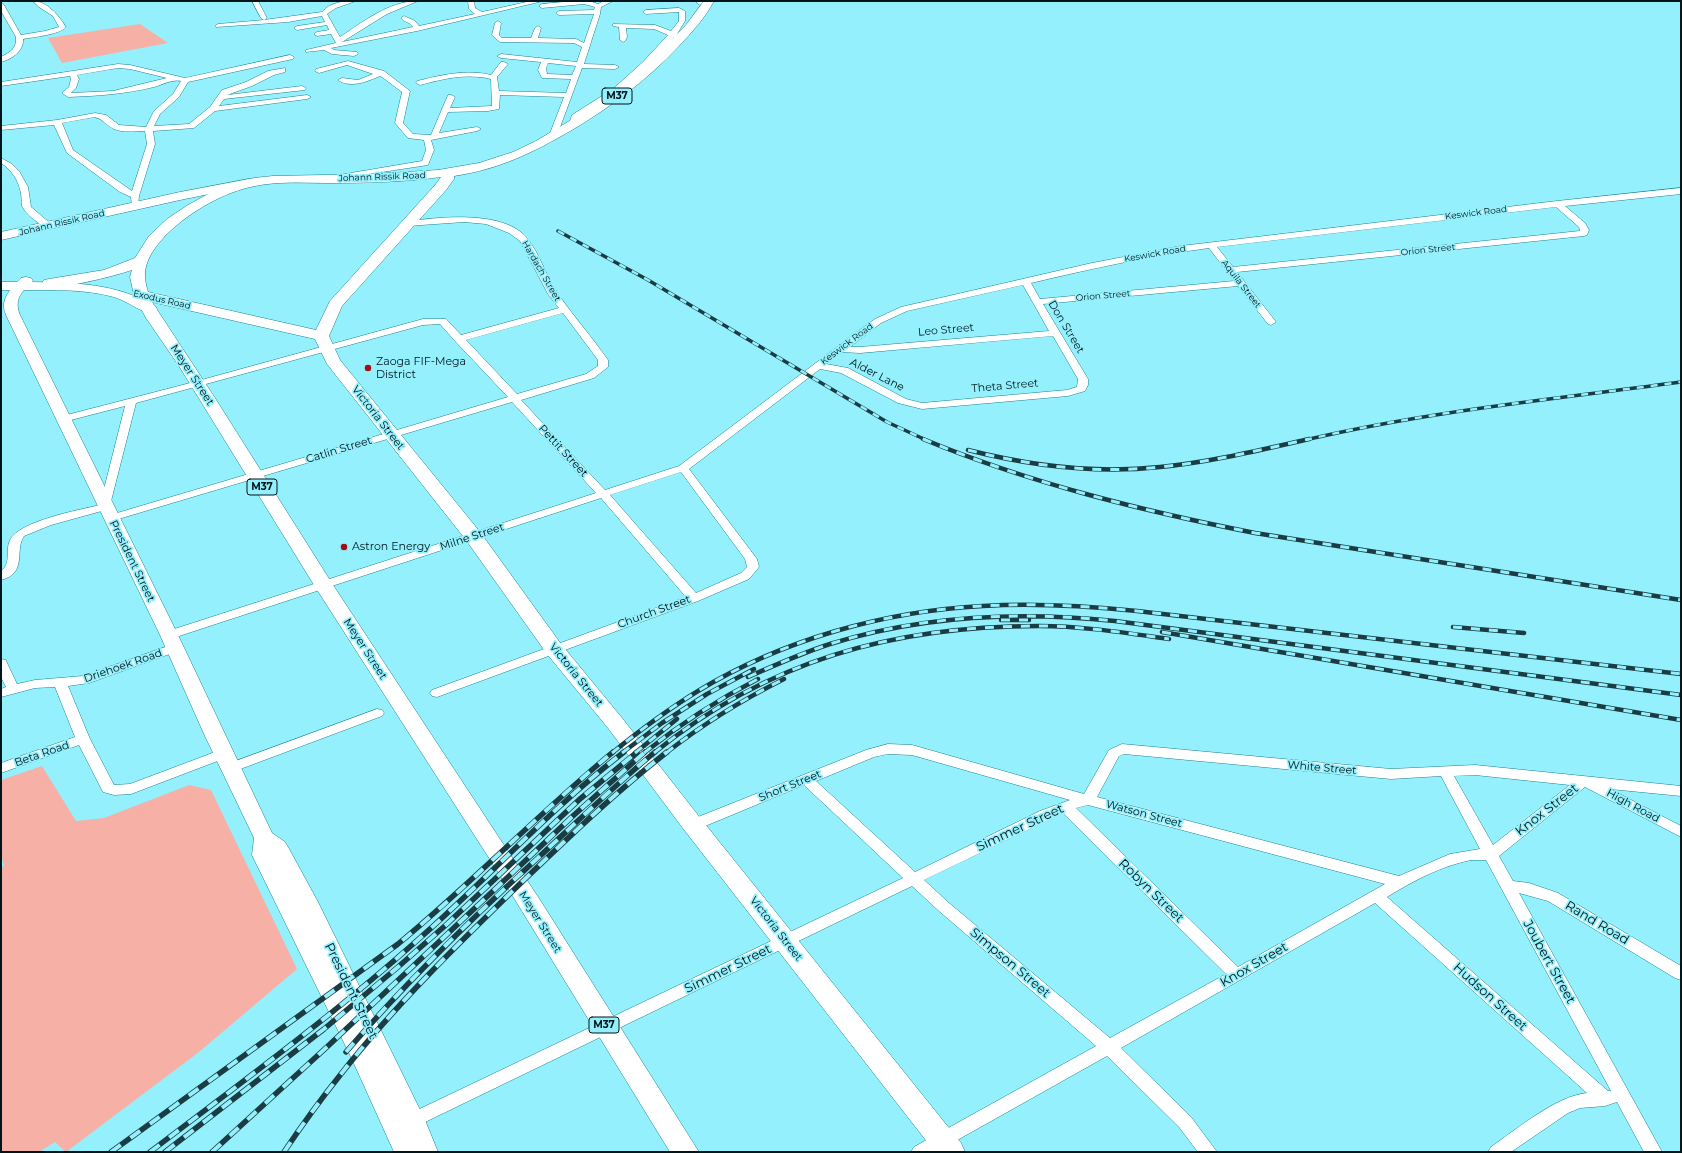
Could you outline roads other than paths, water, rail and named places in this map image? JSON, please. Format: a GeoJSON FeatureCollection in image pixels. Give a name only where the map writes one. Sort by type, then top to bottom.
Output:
{"type":"FeatureCollection","features":[{"type":"Feature","properties":{"kind":"main road","name":"Johann Rissik Road"},"geometry":{"type":"LineString","coordinates":[[253,182],[398,178],[448,173],[502,161],[536,146],[574,124],[635,82],[676,36],[702,13],[703,2]]}},
{"type":"Feature","properties":{"kind":"main road"},"geometry":{"type":"LineString","coordinates":[[432,197],[456,182],[502,161]]}},
{"type":"Feature","properties":{"kind":"main road"},"geometry":{"type":"LineString","coordinates":[[324,342],[327,320],[335,304],[410,224],[444,184],[448,173]]}},
{"type":"Feature","properties":{"kind":"main road"},"geometry":{"type":"LineString","coordinates":[[432,197],[436,181],[433,175]]}},
{"type":"Feature","properties":{"kind":"main road","name":"Meyer Street"},"geometry":{"type":"LineString","coordinates":[[253,182],[232,189],[199,204],[182,214],[155,238],[145,251],[140,261],[137,281],[145,302],[324,586],[482,827],[606,1028],[685,1152]]}},
{"type":"Feature","properties":{"kind":"main road"},"geometry":{"type":"LineString","coordinates":[[49,282],[76,279],[117,270],[140,261]]}},
{"type":"Feature","properties":{"kind":"main road","name":"Exodus Road"},"geometry":{"type":"LineString","coordinates":[[145,302],[182,304],[272,324],[324,342]]}},
{"type":"Feature","properties":{"kind":"main road"},"geometry":{"type":"LineString","coordinates":[[166,336],[165,320],[167,315],[171,310],[182,304]]}},
{"type":"Feature","properties":{"kind":"main road"},"geometry":{"type":"LineString","coordinates":[[272,324],[306,322],[335,304]]}},
{"type":"Feature","properties":{"kind":"main road","name":"Victoria Street"},"geometry":{"type":"LineString","coordinates":[[324,342],[333,361],[473,536],[554,649],[615,723],[693,825],[946,1146]]}},
{"type":"Feature","properties":{"kind":"street"},"geometry":{"type":"LineString","coordinates":[[18,37],[53,32],[63,27],[55,15],[36,1]]}},
{"type":"Feature","properties":{"kind":"street"},"geometry":{"type":"LineString","coordinates":[[255,1],[256,7],[265,20]]}},
{"type":"Feature","properties":{"kind":"street"},"geometry":{"type":"LineString","coordinates":[[218,26],[265,20],[288,20],[324,14],[332,7],[353,1]]}},
{"type":"Feature","properties":{"kind":"street"},"geometry":{"type":"LineString","coordinates":[[339,42],[381,14],[400,5],[415,1]]}},
{"type":"Feature","properties":{"kind":"street"},"geometry":{"type":"LineString","coordinates":[[471,1],[472,9],[480,14]]}},
{"type":"Feature","properties":{"kind":"street"},"geometry":{"type":"LineString","coordinates":[[308,51],[339,42],[480,14],[541,4],[583,1],[598,9]]}},
{"type":"Feature","properties":{"kind":"street"},"geometry":{"type":"LineString","coordinates":[[560,13],[598,9],[610,1]]}},
{"type":"Feature","properties":{"kind":"street"},"geometry":{"type":"LineString","coordinates":[[1,5],[18,37],[20,44],[19,48],[1,60]]}},
{"type":"Feature","properties":{"kind":"street"},"geometry":{"type":"LineString","coordinates":[[623,40],[624,37],[618,25],[655,27],[676,36],[682,22],[682,11],[660,8],[646,12]]}},
{"type":"Feature","properties":{"kind":"street"},"geometry":{"type":"LineString","coordinates":[[553,136],[580,65],[598,9]]}},
{"type":"Feature","properties":{"kind":"street"},"geometry":{"type":"LineString","coordinates":[[265,20],[285,13]]}},
{"type":"Feature","properties":{"kind":"street"},"geometry":{"type":"LineString","coordinates":[[324,14],[339,42]]}},
{"type":"Feature","properties":{"kind":"street"},"geometry":{"type":"LineString","coordinates":[[404,18],[413,22],[416,27]]}},
{"type":"Feature","properties":{"kind":"street"},"geometry":{"type":"LineString","coordinates":[[297,28],[329,23]]}},
{"type":"Feature","properties":{"kind":"street"},"geometry":{"type":"LineString","coordinates":[[498,23],[495,35],[500,40],[576,41],[582,45],[587,45]]}},
{"type":"Feature","properties":{"kind":"street"},"geometry":{"type":"LineString","coordinates":[[373,33],[416,27]]}},
{"type":"Feature","properties":{"kind":"street"},"geometry":{"type":"LineString","coordinates":[[534,41],[538,28]]}},
{"type":"Feature","properties":{"kind":"street"},"geometry":{"type":"LineString","coordinates":[[317,34],[334,32]]}},
{"type":"Feature","properties":{"kind":"street"},"geometry":{"type":"LineString","coordinates":[[325,47],[332,52],[354,54]]}},
{"type":"Feature","properties":{"kind":"street"},"geometry":{"type":"LineString","coordinates":[[72,72],[75,83],[66,94],[68,95],[113,92],[290,57]]}},
{"type":"Feature","properties":{"kind":"street"},"geometry":{"type":"LineString","coordinates":[[446,110],[488,109],[496,107],[496,93],[493,77],[502,60],[546,61],[615,67]]}},
{"type":"Feature","properties":{"kind":"street"},"geometry":{"type":"LineString","coordinates":[[546,61],[542,68],[542,72],[545,76],[575,77]]}},
{"type":"Feature","properties":{"kind":"street"},"geometry":{"type":"LineString","coordinates":[[319,71],[347,63],[381,73],[406,91],[399,123],[411,136],[430,137],[477,129]]}},
{"type":"Feature","properties":{"kind":"street"},"geometry":{"type":"LineString","coordinates":[[1,84],[107,66],[125,66],[181,79]]}},
{"type":"Feature","properties":{"kind":"street"},"geometry":{"type":"LineString","coordinates":[[1,128],[95,116],[103,117],[119,128],[149,129],[191,126],[213,109],[224,92],[249,84],[271,73],[282,70]]}},
{"type":"Feature","properties":{"kind":"street"},"geometry":{"type":"LineString","coordinates":[[342,80],[359,82],[381,73]]}},
{"type":"Feature","properties":{"kind":"street"},"geometry":{"type":"LineString","coordinates":[[420,83],[452,74],[493,77]]}},
{"type":"Feature","properties":{"kind":"street"},"geometry":{"type":"LineString","coordinates":[[57,122],[70,151],[123,190],[135,201],[151,144],[149,129],[156,113],[170,102],[181,79]]}},
{"type":"Feature","properties":{"kind":"street"},"geometry":{"type":"LineString","coordinates":[[222,97],[302,88]]}},
{"type":"Feature","properties":{"kind":"street"},"geometry":{"type":"LineString","coordinates":[[496,93],[569,95]]}},
{"type":"Feature","properties":{"kind":"street"},"geometry":{"type":"LineString","coordinates":[[213,109],[306,97]]}},
{"type":"Feature","properties":{"kind":"street"},"geometry":{"type":"LineString","coordinates":[[330,179],[425,163],[430,150],[430,137],[438,121],[446,110],[451,97]]}},
{"type":"Feature","properties":{"kind":"street"},"geometry":{"type":"LineString","coordinates":[[1,160],[11,167],[22,181],[26,193],[26,206],[33,214],[48,226]]}},
{"type":"Feature","properties":{"kind":"street","name":"Johann Rissik Road"},"geometry":{"type":"LineString","coordinates":[[1,236],[48,226],[135,201],[253,182]]}},
{"type":"Feature","properties":{"kind":"street","name":"Keswick Road"},"geometry":{"type":"LineString","coordinates":[[684,468],[716,446],[817,366],[878,321],[904,309],[1147,255],[1211,245],[1557,204],[1680,192]]}},
{"type":"Feature","properties":{"kind":"street","name":"Orion Street"},"geometry":{"type":"LineString","coordinates":[[1231,270],[1584,233],[1585,230],[1582,225],[1557,204]]}},
{"type":"Feature","properties":{"kind":"street","name":"Hardach Street"},"geometry":{"type":"LineString","coordinates":[[410,224],[451,218],[467,218],[482,220],[519,234],[524,240],[553,294],[603,360]]}},
{"type":"Feature","properties":{"kind":"street","name":"Aquila Street"},"geometry":{"type":"LineString","coordinates":[[1211,245],[1270,322]]}},
{"type":"Feature","properties":{"kind":"street","name":"Exodus Road"},"geometry":{"type":"LineString","coordinates":[[1,281],[73,289],[97,290],[145,302]]}},
{"type":"Feature","properties":{"kind":"street","name":"Don Street"},"geometry":{"type":"LineString","coordinates":[[1026,281],[1083,379],[1083,385]]}},
{"type":"Feature","properties":{"kind":"street","name":"Exodus Road"},"geometry":{"type":"LineString","coordinates":[[1,286],[49,282],[97,286],[145,302]]}},
{"type":"Feature","properties":{"kind":"street","name":"Orion Street"},"geometry":{"type":"LineString","coordinates":[[1037,302],[1240,283]]}},
{"type":"Feature","properties":{"kind":"street","name":"President Street"},"geometry":{"type":"LineString","coordinates":[[24,284],[13,295],[10,301],[10,308],[7,311],[63,419],[172,642],[264,838],[278,847],[301,890],[413,1120],[426,1152]]}},
{"type":"Feature","properties":{"kind":"street"},"geometry":{"type":"LineString","coordinates":[[458,339],[564,310]]}},
{"type":"Feature","properties":{"kind":"street","name":"Pettit Street"},"geometry":{"type":"LineString","coordinates":[[324,342],[424,322],[443,321],[458,339],[604,495],[694,598]]}},
{"type":"Feature","properties":{"kind":"street","name":"Leo Street"},"geometry":{"type":"LineString","coordinates":[[840,349],[860,350],[1055,333]]}},
{"type":"Feature","properties":{"kind":"street"},"geometry":{"type":"LineString","coordinates":[[63,419],[198,384],[324,342]]}},
{"type":"Feature","properties":{"kind":"street","name":"Catlin Street"},"geometry":{"type":"LineString","coordinates":[[1,576],[8,573],[14,565],[15,543],[20,535],[32,527],[108,512],[254,475],[514,399],[590,376],[603,367],[603,360]]}},
{"type":"Feature","properties":{"kind":"street","name":"Alder Lane"},"geometry":{"type":"LineString","coordinates":[[817,366],[844,370],[902,401],[927,406]]}},
{"type":"Feature","properties":{"kind":"street","name":"Theta Street"},"geometry":{"type":"LineString","coordinates":[[927,406],[1068,392],[1081,389],[1083,385]]}},
{"type":"Feature","properties":{"kind":"street"},"geometry":{"type":"LineString","coordinates":[[108,512],[131,401]]}},
{"type":"Feature","properties":{"kind":"street","name":"Milne Street"},"geometry":{"type":"LineString","coordinates":[[172,642],[324,586],[684,468]]}},
{"type":"Feature","properties":{"kind":"street","name":"Church Street"},"geometry":{"type":"LineString","coordinates":[[437,693],[694,598],[745,576],[753,567],[751,559],[684,468]]}},
{"type":"Feature","properties":{"kind":"street","name":"Driehoek Road"},"geometry":{"type":"LineString","coordinates":[[7,691],[36,684],[84,680],[172,642]]}},
{"type":"Feature","properties":{"kind":"street"},"geometry":{"type":"LineString","coordinates":[[1,662],[7,691]]}},
{"type":"Feature","properties":{"kind":"street"},"geometry":{"type":"LineString","coordinates":[[60,683],[83,739],[105,785],[108,789],[114,790],[131,790],[377,713]]}},
{"type":"Feature","properties":{"kind":"street","name":"Beta Road"},"geometry":{"type":"LineString","coordinates":[[1,768],[83,739]]}},
{"type":"Feature","properties":{"kind":"street","name":"White Street"},"geometry":{"type":"LineString","coordinates":[[1088,800],[1114,753],[1122,749],[1392,774],[1475,770],[1681,791]]}},
{"type":"Feature","properties":{"kind":"street","name":"Short Street"},"geometry":{"type":"LineString","coordinates":[[693,825],[871,753],[888,750]]}},
{"type":"Feature","properties":{"kind":"street","name":"Watson Street"},"geometry":{"type":"LineString","coordinates":[[888,750],[912,750],[1088,800],[1400,882]]}},
{"type":"Feature","properties":{"kind":"street","name":"Joubert Street"},"geometry":{"type":"LineString","coordinates":[[1446,772],[1653,1152]]}},
{"type":"Feature","properties":{"kind":"street","name":"Simpson Street"},"geometry":{"type":"LineString","coordinates":[[807,780],[944,907],[1109,1047],[1185,1122],[1208,1152]]}},
{"type":"Feature","properties":{"kind":"street","name":"High Road"},"geometry":{"type":"LineString","coordinates":[[1584,781],[1681,832]]}},
{"type":"Feature","properties":{"kind":"street","name":"Knox Street"},"geometry":{"type":"LineString","coordinates":[[920,1152],[946,1146],[1109,1047],[1375,895],[1441,863],[1455,858],[1471,855],[1491,854],[1584,781]]}},
{"type":"Feature","properties":{"kind":"street","name":"Simmer Street"},"geometry":{"type":"LineString","coordinates":[[413,1120],[606,1028],[913,878],[1065,806],[1088,800]]}},
{"type":"Feature","properties":{"kind":"street","name":"Robyn Street"},"geometry":{"type":"LineString","coordinates":[[1065,806],[1237,975]]}},
{"type":"Feature","properties":{"kind":"street","name":"President Street"},"geometry":{"type":"LineString","coordinates":[[264,838],[262,855],[363,1057],[406,1152]]}},
{"type":"Feature","properties":{"kind":"street","name":"Rand Road"},"geometry":{"type":"LineString","coordinates":[[1508,886],[1529,889],[1553,897],[1681,974]]}},
{"type":"Feature","properties":{"kind":"street","name":"Hudson Street"},"geometry":{"type":"LineString","coordinates":[[1375,895],[1604,1099]]}},
{"type":"Feature","properties":{"kind":"street"},"geometry":{"type":"LineString","coordinates":[[1496,1152],[1562,1108],[1578,1101],[1623,1097]]}},
{"type":"Feature","properties":{"kind":"railway"},"geometry":{"type":"LineString","coordinates":[[558,231],[648,280],[887,422],[926,440]]}},
{"type":"Feature","properties":{"kind":"railway"},"geometry":{"type":"LineString","coordinates":[[1305,440],[1445,413],[1681,382]]}},
{"type":"Feature","properties":{"kind":"railway"},"geometry":{"type":"LineString","coordinates":[[923,439],[1004,469],[1087,494],[1171,515],[1255,533],[1681,600]]}},
{"type":"Feature","properties":{"kind":"railway"},"geometry":{"type":"LineString","coordinates":[[968,450],[992,456],[1039,464],[1111,470],[1179,465],[1217,459],[1309,439]]}},
{"type":"Feature","properties":{"kind":"railway"},"geometry":{"type":"LineString","coordinates":[[612,753],[654,721],[698,691],[730,673],[799,643],[835,631],[909,614],[983,606],[1060,606],[1137,611],[1681,674]]}},
{"type":"Feature","properties":{"kind":"railway"},"geometry":{"type":"LineString","coordinates":[[748,677],[799,655],[865,634],[935,621],[1007,616],[1043,616],[1115,621],[1681,695]]}},
{"type":"Feature","properties":{"kind":"railway"},"geometry":{"type":"LineString","coordinates":[[1001,620],[1029,620]]}},
{"type":"Feature","properties":{"kind":"railway"},"geometry":{"type":"LineString","coordinates":[[654,753],[697,721],[742,694],[788,672],[835,655],[884,642],[934,633],[986,628],[1039,626],[1121,632],[1169,639]]}},
{"type":"Feature","properties":{"kind":"railway"},"geometry":{"type":"LineString","coordinates":[[1453,627],[1524,633]]}},
{"type":"Feature","properties":{"kind":"railway"},"geometry":{"type":"LineString","coordinates":[[1162,632],[1681,720]]}},
{"type":"Feature","properties":{"kind":"railway"},"geometry":{"type":"LineString","coordinates":[[622,753],[662,723],[707,694],[754,669]]}},
{"type":"Feature","properties":{"kind":"railway"},"geometry":{"type":"LineString","coordinates":[[644,753],[699,713],[758,679]]}},
{"type":"Feature","properties":{"kind":"railway"},"geometry":{"type":"LineString","coordinates":[[666,753],[723,713],[784,679]]}},
{"type":"Feature","properties":{"kind":"railway"},"geometry":{"type":"LineString","coordinates":[[635,753],[677,719]]}},
{"type":"Feature","properties":{"kind":"railway"},"geometry":{"type":"LineString","coordinates":[[111,1152],[398,944],[613,752]]}},
{"type":"Feature","properties":{"kind":"railway"},"geometry":{"type":"LineString","coordinates":[[150,1152],[288,1047],[355,993],[421,937],[571,796],[624,752]]}},
{"type":"Feature","properties":{"kind":"railway"},"geometry":{"type":"LineString","coordinates":[[165,1152],[324,1029],[398,967],[447,924],[581,798],[637,752]]}},
{"type":"Feature","properties":{"kind":"railway"},"geometry":{"type":"LineString","coordinates":[[212,1152],[328,1046],[574,815],[645,752]]}},
{"type":"Feature","properties":{"kind":"railway"},"geometry":{"type":"LineString","coordinates":[[346,1052],[392,1001],[465,927],[597,803],[655,752]]}},
{"type":"Feature","properties":{"kind":"railway"},"geometry":{"type":"LineString","coordinates":[[284,1152],[319,1103],[362,1048],[453,949],[577,830],[630,782],[667,752]]}},
{"type":"Feature","properties":{"kind":"place","name":"Zaoga FIF-Mega District"},"geometry":{"type":"Point","coordinates":[368,368]}},
{"type":"Feature","properties":{"kind":"place","name":"Astron Energy"},"geometry":{"type":"Point","coordinates":[344,547]}}]}
